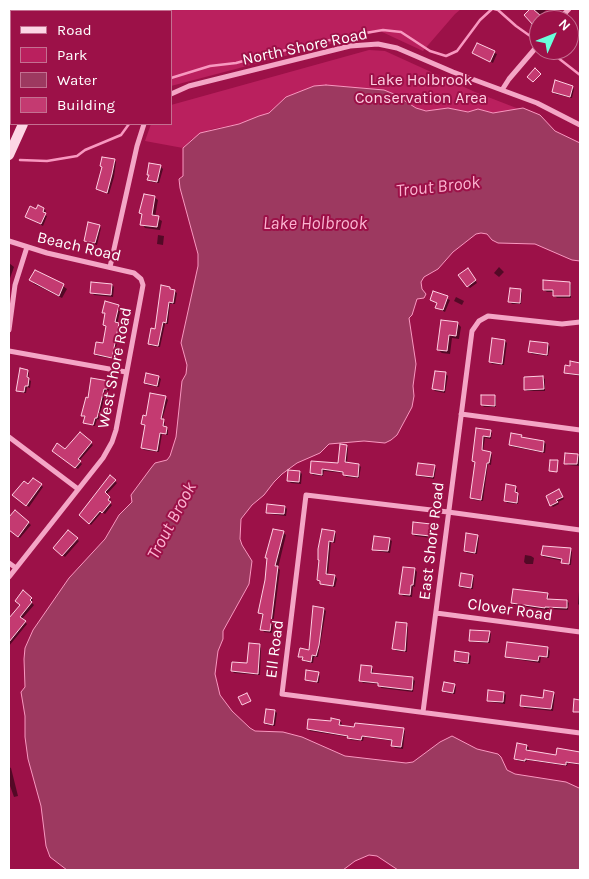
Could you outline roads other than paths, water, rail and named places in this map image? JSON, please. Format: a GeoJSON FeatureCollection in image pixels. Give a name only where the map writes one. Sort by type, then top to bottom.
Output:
{"type":"FeatureCollection","features":[{"type":"Feature","properties":{"kind":"main road"},"geometry":{"type":"LineString","coordinates":[[9,155],[23,125]]}},
{"type":"Feature","properties":{"kind":"street","name":"North Shore Road"},"geometry":{"type":"LineString","coordinates":[[172,94],[183,88],[205,82],[350,46],[371,44],[396,48],[544,106],[580,125]]}},
{"type":"Feature","properties":{"kind":"street"},"geometry":{"type":"LineString","coordinates":[[502,90],[508,79],[529,55]]}},
{"type":"Feature","properties":{"kind":"street"},"geometry":{"type":"LineString","coordinates":[[110,267],[137,146],[144,125]]}},
{"type":"Feature","properties":{"kind":"street","name":"Beach Road"},"geometry":{"type":"LineString","coordinates":[[9,241],[26,247],[134,273],[141,279]]}},
{"type":"Feature","properties":{"kind":"street"},"geometry":{"type":"LineString","coordinates":[[9,330],[15,285],[26,247]]}},
{"type":"Feature","properties":{"kind":"street","name":"West Shore Road"},"geometry":{"type":"LineString","coordinates":[[9,577],[106,453],[112,442],[116,430],[142,294],[143,285],[141,279]]}},
{"type":"Feature","properties":{"kind":"street","name":"East Shore Road"},"geometry":{"type":"LineString","coordinates":[[423,712],[471,336],[474,326],[479,320],[493,316],[562,324],[580,322]]}},
{"type":"Feature","properties":{"kind":"street"},"geometry":{"type":"LineString","coordinates":[[9,351],[126,372]]}},
{"type":"Feature","properties":{"kind":"street"},"geometry":{"type":"LineString","coordinates":[[462,414],[580,430]]}},
{"type":"Feature","properties":{"kind":"street"},"geometry":{"type":"LineString","coordinates":[[9,437],[78,489]]}},
{"type":"Feature","properties":{"kind":"street","name":"Ell Road"},"geometry":{"type":"LineString","coordinates":[[423,712],[282,694],[306,495],[448,512]]}},
{"type":"Feature","properties":{"kind":"street"},"geometry":{"type":"LineString","coordinates":[[448,512],[580,530]]}},
{"type":"Feature","properties":{"kind":"street"},"geometry":{"type":"LineString","coordinates":[[9,563],[16,568]]}},
{"type":"Feature","properties":{"kind":"street","name":"Clover Road"},"geometry":{"type":"LineString","coordinates":[[436,613],[580,632]]}},
{"type":"Feature","properties":{"kind":"street"},"geometry":{"type":"LineString","coordinates":[[423,712],[580,733]]}},
{"type":"Feature","properties":{"kind":"water","name":"Lake Holbrook"},"geometry":{"type":"Polygon","coordinates":[[[326,85],[384,90],[416,108],[426,111],[448,108],[468,112],[478,109],[493,113],[523,108],[540,115],[555,131],[580,143],[580,261],[572,260],[535,244],[498,243],[487,234],[481,233],[476,234],[453,252],[438,269],[424,277],[421,282],[422,289],[426,294],[424,298],[417,299],[412,315],[409,318],[416,364],[413,386],[414,396],[412,407],[397,435],[385,443],[364,441],[329,444],[320,453],[297,463],[282,474],[241,519],[240,539],[252,561],[249,584],[223,631],[223,639],[218,651],[215,674],[220,695],[232,711],[255,731],[283,732],[302,737],[345,756],[406,763],[413,762],[440,742],[452,736],[477,749],[498,754],[507,770],[515,774],[566,782],[579,788],[580,870],[398,870],[377,856],[369,855],[355,861],[343,870],[67,870],[50,857],[46,846],[41,806],[28,759],[21,692],[25,687],[25,648],[33,630],[69,578],[105,539],[119,515],[132,502],[131,495],[151,468],[155,463],[167,460],[170,456],[176,437],[182,381],[186,374],[187,365],[181,343],[198,266],[198,254],[180,188],[179,179],[183,176],[183,148],[200,133],[239,124],[269,113],[286,97],[314,86],[326,85]]]}},
{"type":"Feature","properties":{"kind":"waterway"},"geometry":{"type":"LineString","coordinates":[[172,78],[210,66],[236,63],[348,36],[383,30],[401,32],[430,51],[446,56],[457,51],[480,20],[492,9]]}},
{"type":"Feature","properties":{"kind":"waterway"},"geometry":{"type":"LineString","coordinates":[[494,9],[498,10],[529,35]]}},
{"type":"Feature","properties":{"kind":"waterway"},"geometry":{"type":"LineString","coordinates":[[561,60],[580,75]]}},
{"type":"Feature","properties":{"kind":"waterway"},"geometry":{"type":"LineString","coordinates":[[20,160],[47,161],[77,156],[85,150],[121,135],[128,125]]}},
{"type":"Feature","properties":{"kind":"park label","name":"Lake Holbrook Conservation Area"},"geometry":{"type":"Point","coordinates":[421,89]}},
{"type":"Feature","properties":{"kind":"water label","name":"Trout Brook"},"geometry":{"type":"Point","coordinates":[438,187]}},
{"type":"Feature","properties":{"kind":"water label","name":"Trout Brook"},"geometry":{"type":"Point","coordinates":[172,521]}}]}
